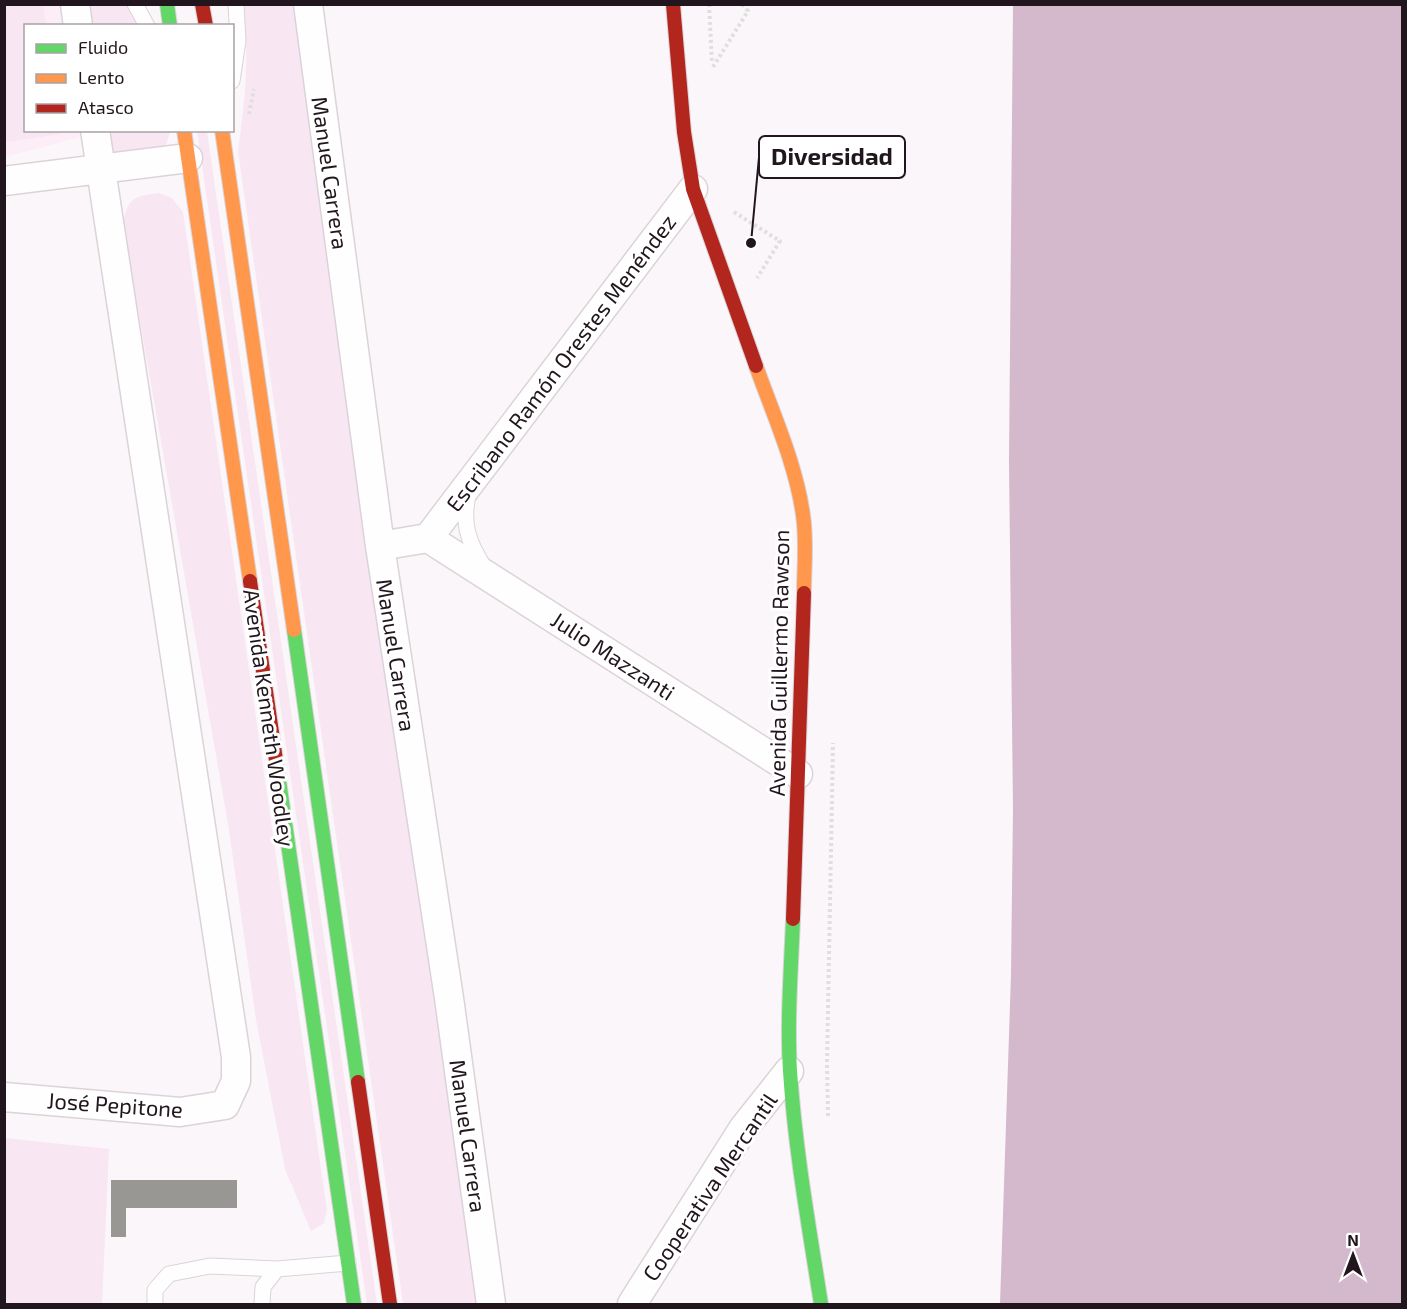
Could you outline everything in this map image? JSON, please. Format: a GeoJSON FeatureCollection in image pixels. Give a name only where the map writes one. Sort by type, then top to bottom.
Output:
{"type":"FeatureCollection","features":[{"type":"Feature","properties":{"kind":"main road"},"geometry":{"type":"LineString","coordinates":[[167,4],[170,24]]}},
{"type":"Feature","properties":{"kind":"main road"},"geometry":{"type":"LineString","coordinates":[[202,4],[206,24]]}},
{"type":"Feature","properties":{"kind":"main road","name":"Avenida Guillermo Rawson"},"geometry":{"type":"LineString","coordinates":[[674,4],[684,132],[693,189],[794,474],[803,515],[805,552],[789,1071],[798,1152],[822,1305]]}},
{"type":"Feature","properties":{"kind":"main road","name":"Avenida Kenneth Woodley"},"geometry":{"type":"LineString","coordinates":[[184,132],[354,1305]]}},
{"type":"Feature","properties":{"kind":"main road","name":"Avenida Kenneth Woodley"},"geometry":{"type":"LineString","coordinates":[[224,134],[390,1305]]}},
{"type":"Feature","properties":{"kind":"street"},"geometry":{"type":"LineString","coordinates":[[75,4],[78,24]]}},
{"type":"Feature","properties":{"kind":"street","name":"Manuel Carrera"},"geometry":{"type":"LineString","coordinates":[[308,4],[380,546],[449,998],[491,1305]]}},
{"type":"Feature","properties":{"kind":"street"},"geometry":{"type":"LineString","coordinates":[[95,132],[101,170]]}},
{"type":"Feature","properties":{"kind":"street"},"geometry":{"type":"LineString","coordinates":[[4,182],[188,158]]}},
{"type":"Feature","properties":{"kind":"street","name":"José Pepitone"},"geometry":{"type":"LineString","coordinates":[[4,1097],[180,1112],[225,1105],[236,1081],[236,1057],[101,170]]}},
{"type":"Feature","properties":{"kind":"street","name":"Escribano Ramón Orestes Menéndez"},"geometry":{"type":"LineString","coordinates":[[429,538],[693,189]]}},
{"type":"Feature","properties":{"kind":"street"},"geometry":{"type":"LineString","coordinates":[[380,546],[429,538]]}},
{"type":"Feature","properties":{"kind":"street","name":"Julio Mazzanti"},"geometry":{"type":"LineString","coordinates":[[429,538],[798,774]]}},
{"type":"Feature","properties":{"kind":"street","name":"Cooperativa Mercantil"},"geometry":{"type":"LineString","coordinates":[[632,1305],[743,1129],[789,1071]]}},
{"type":"Feature","properties":{"kind":"lane"},"geometry":{"type":"LineString","coordinates":[[135,4],[146,24]]}},
{"type":"Feature","properties":{"kind":"lane"},"geometry":{"type":"LineString","coordinates":[[234,68],[238,41],[236,4]]}},
{"type":"Feature","properties":{"kind":"lane"},"geometry":{"type":"LineString","coordinates":[[473,480],[466,503],[466,524],[471,546],[491,578]]}},
{"type":"Feature","properties":{"kind":"lane"},"geometry":{"type":"LineString","coordinates":[[155,1305],[155,1290],[169,1274],[210,1266],[277,1269],[348,1263]]}},
{"type":"Feature","properties":{"kind":"lane"},"geometry":{"type":"LineString","coordinates":[[262,1305],[263,1287],[277,1269]]}},
{"type":"Feature","properties":{"kind":"path"},"geometry":{"type":"LineString","coordinates":[[709,4],[712,68],[748,11],[742,4]]}},
{"type":"Feature","properties":{"kind":"path"},"geometry":{"type":"LineString","coordinates":[[733,211],[780,241],[752,285]]}},
{"type":"Feature","properties":{"kind":"shaded area"},"geometry":{"type":"Polygon","coordinates":[[[4,5],[43,5],[46,24],[24,24],[24,132],[61,132],[61,134],[5,142],[4,5]]]}},
{"type":"Feature","properties":{"kind":"shaded area"},"geometry":{"type":"Polygon","coordinates":[[[5,5],[135,5],[138,24],[24,24],[24,132],[99,132],[5,157],[5,5]]]}},
{"type":"Feature","properties":{"kind":"shaded area"},"geometry":{"type":"Polygon","coordinates":[[[86,5],[129,5],[140,24],[89,24],[86,5]]]}},
{"type":"Feature","properties":{"kind":"shaded area"},"geometry":{"type":"Polygon","coordinates":[[[243,5],[298,5],[476,1304],[403,1304],[238,151],[246,78],[243,5]]]}},
{"type":"Feature","properties":{"kind":"shaded area"},"geometry":{"type":"Polygon","coordinates":[[[1013,5],[1402,5],[1402,1304],[1000,1304],[1011,975],[1013,808],[1009,462],[1013,5]]]}},
{"type":"Feature","properties":{"kind":"shaded area"},"geometry":{"type":"Polygon","coordinates":[[[105,132],[170,132],[165,148],[108,155],[105,132]]]}},
{"type":"Feature","properties":{"kind":"shaded area"},"geometry":{"type":"Polygon","coordinates":[[[197,132],[207,132],[377,1304],[367,1304],[197,132]]]}},
{"type":"Feature","properties":{"kind":"shaded area"},"geometry":{"type":"Polygon","coordinates":[[[159,193],[172,198],[183,212],[327,1210],[324,1223],[311,1231],[285,1169],[256,1020],[228,824],[123,224],[127,209],[133,200],[143,195],[159,193]]]}},
{"type":"Feature","properties":{"kind":"shaded area"},"geometry":{"type":"Polygon","coordinates":[[[5,1138],[109,1149],[102,1304],[5,1304],[5,1138]]]}},
{"type":"Feature","properties":{"kind":"building"},"geometry":{"type":"Polygon","coordinates":[[[111,1180],[237,1180],[237,1208],[126,1208],[126,1237],[111,1237],[111,1180]]]}},
{"type":"Feature","properties":{"kind":"traffic: fast"},"geometry":{"type":"LineString","coordinates":[[167,4],[170,24]]}},
{"type":"Feature","properties":{"kind":"traffic: fast"},"geometry":{"type":"LineString","coordinates":[[294,630],[358,1082]]}},
{"type":"Feature","properties":{"kind":"traffic: fast"},"geometry":{"type":"LineString","coordinates":[[278,774],[354,1304]]}},
{"type":"Feature","properties":{"kind":"traffic: fast"},"geometry":{"type":"LineString","coordinates":[[793,919],[789,1014],[792,1100],[821,1304]]}},
{"type":"Feature","properties":{"kind":"traffic: slow"},"geometry":{"type":"LineString","coordinates":[[184,132],[250,581]]}},
{"type":"Feature","properties":{"kind":"traffic: slow"},"geometry":{"type":"LineString","coordinates":[[222,132],[294,630]]}},
{"type":"Feature","properties":{"kind":"traffic: slow"},"geometry":{"type":"LineString","coordinates":[[756,366],[783,439],[800,496],[805,534],[804,593]]}},
{"type":"Feature","properties":{"kind":"traffic: jam"},"geometry":{"type":"LineString","coordinates":[[202,4],[206,24]]}},
{"type":"Feature","properties":{"kind":"traffic: jam"},"geometry":{"type":"LineString","coordinates":[[673,4],[684,132],[693,189],[756,366]]}},
{"type":"Feature","properties":{"kind":"traffic: jam"},"geometry":{"type":"LineString","coordinates":[[250,581],[278,774]]}},
{"type":"Feature","properties":{"kind":"traffic: jam"},"geometry":{"type":"LineString","coordinates":[[793,919],[804,593]]}},
{"type":"Feature","properties":{"kind":"traffic: jam"},"geometry":{"type":"LineString","coordinates":[[358,1082],[390,1304]]}},
{"type":"Feature","properties":{"kind":"place","name":"Diversidad"},"geometry":{"type":"Point","coordinates":[751,243]}}]}
